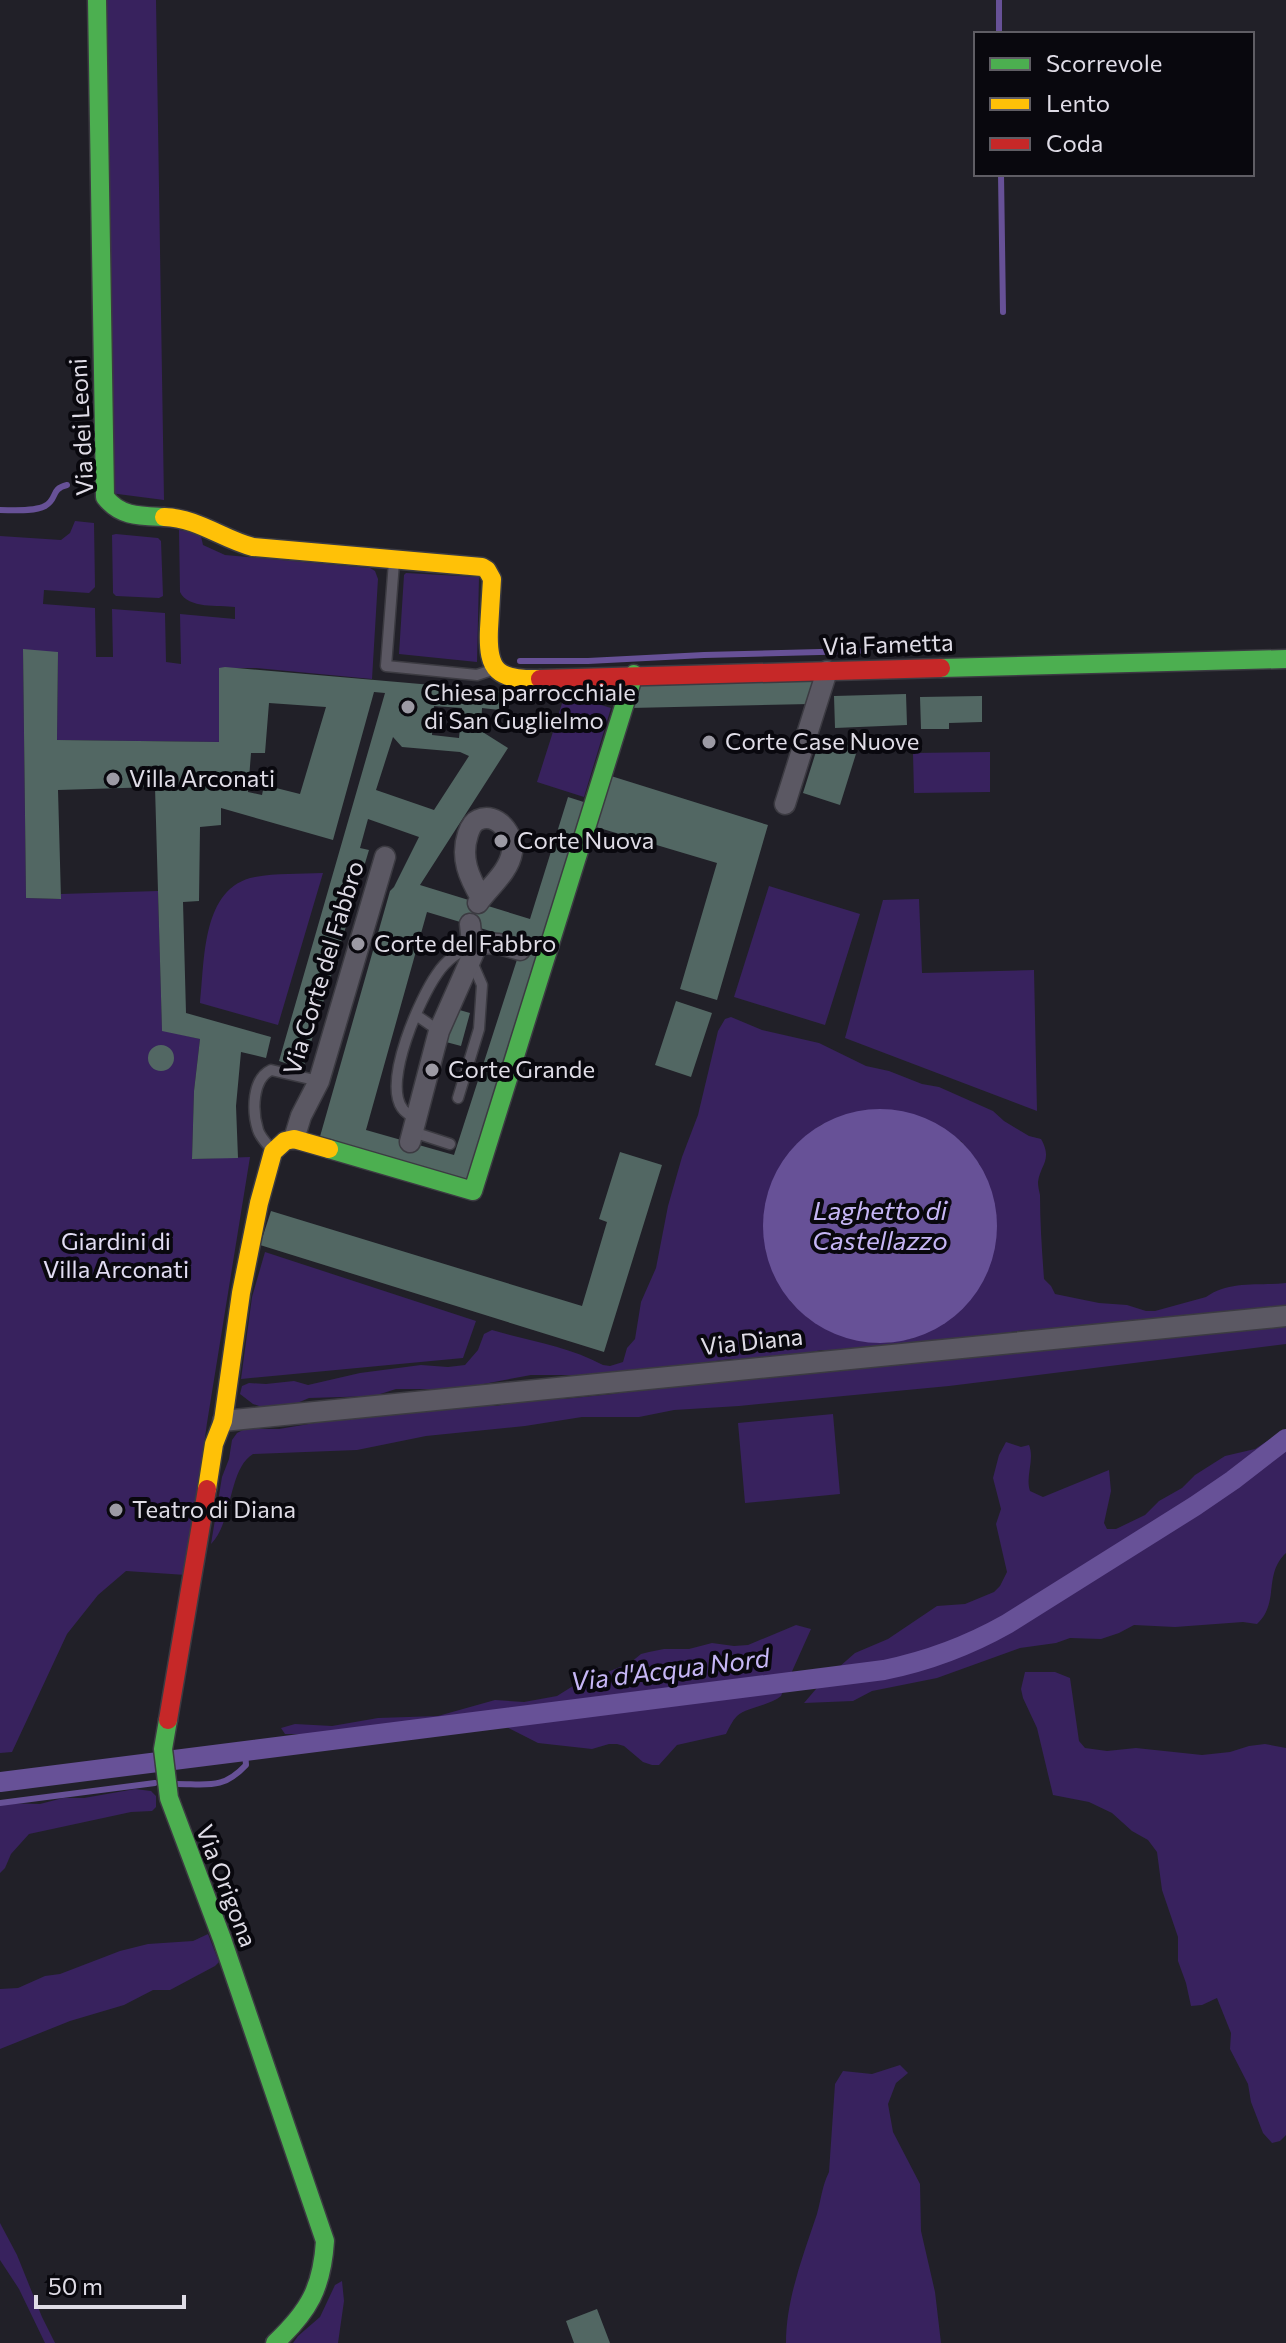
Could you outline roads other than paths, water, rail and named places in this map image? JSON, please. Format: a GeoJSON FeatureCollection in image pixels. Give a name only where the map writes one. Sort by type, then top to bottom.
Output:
{"type":"FeatureCollection","features":[{"type":"Feature","properties":{"kind":"street","name":"Via dei Leoni"},"geometry":{"type":"LineString","coordinates":[[97,0],[105,497],[122,512],[195,522],[243,546],[482,567],[492,579],[488,652],[494,669]]}},
{"type":"Feature","properties":{"kind":"street","name":"Via Fametta"},"geometry":{"type":"LineString","coordinates":[[494,669],[523,679],[1286,659]]}},
{"type":"Feature","properties":{"kind":"street"},"geometry":{"type":"LineString","coordinates":[[785,804],[827,671]]}},
{"type":"Feature","properties":{"kind":"street"},"geometry":{"type":"LineString","coordinates":[[273,1152],[285,1141],[294,1139],[402,1167],[473,1191],[634,674]]}},
{"type":"Feature","properties":{"kind":"street","name":"Via Corte del Fabbro"},"geometry":{"type":"LineString","coordinates":[[294,1139],[301,1116],[319,1081],[385,857]]}},
{"type":"Feature","properties":{"kind":"street"},"geometry":{"type":"LineString","coordinates":[[413,1131],[439,1031],[473,943],[499,944],[520,950]]}},
{"type":"Feature","properties":{"kind":"street","name":"Via Origona"},"geometry":{"type":"LineString","coordinates":[[273,1152],[241,1293],[223,1421],[214,1444],[163,1749],[169,1798],[222,1939],[325,2241],[324,2263],[314,2300],[292,2328],[275,2343]]}},
{"type":"Feature","properties":{"kind":"street","name":"Via Diana"},"geometry":{"type":"LineString","coordinates":[[223,1421],[1286,1316]]}},
{"type":"Feature","properties":{"kind":"lane"},"geometry":{"type":"LineString","coordinates":[[394,559],[386,666],[477,675],[494,669]]}},
{"type":"Feature","properties":{"kind":"lane"},"geometry":{"type":"LineString","coordinates":[[450,1144],[413,1131],[402,1109],[396,1086],[416,1015],[437,974],[448,961],[473,943],[482,985],[479,1029],[458,1098]]}},
{"type":"Feature","properties":{"kind":"lane"},"geometry":{"type":"LineString","coordinates":[[416,1015],[439,1031]]}},
{"type":"Feature","properties":{"kind":"lane"},"geometry":{"type":"LineString","coordinates":[[273,1152],[258,1131],[254,1093],[265,1073],[271,1070],[319,1081]]}},
{"type":"Feature","properties":{"kind":"water","name":"Laghetto di Castellazzo"},"geometry":{"type":"Polygon","coordinates":[[[880,1109],[925,1118],[945,1129],[962,1144],[977,1161],[988,1181],[997,1226],[988,1271],[977,1291],[962,1308],[945,1323],[925,1334],[880,1343],[835,1334],[815,1323],[798,1308],[783,1291],[772,1271],[763,1226],[772,1181],[783,1161],[798,1144],[815,1129],[835,1118],[880,1109]]]}},
{"type":"Feature","properties":{"kind":"waterway"},"geometry":{"type":"LineString","coordinates":[[999,0],[999,32]]}},
{"type":"Feature","properties":{"kind":"waterway"},"geometry":{"type":"LineString","coordinates":[[1001,176],[1003,312]]}},
{"type":"Feature","properties":{"kind":"waterway"},"geometry":{"type":"LineString","coordinates":[[0,510],[40,508],[49,503],[58,489],[67,485]]}},
{"type":"Feature","properties":{"kind":"waterway"},"geometry":{"type":"LineString","coordinates":[[520,661],[859,651]]}},
{"type":"Feature","properties":{"kind":"waterway","name":"Via d'Acqua Nord"},"geometry":{"type":"LineString","coordinates":[[0,1782],[884,1670],[916,1662],[963,1646],[1007,1624],[1195,1506],[1286,1439]]}},
{"type":"Feature","properties":{"kind":"waterway"},"geometry":{"type":"LineString","coordinates":[[176,1784],[206,1785],[230,1779],[246,1765],[245,1751]]}},
{"type":"Feature","properties":{"kind":"waterway"},"geometry":{"type":"LineString","coordinates":[[0,1803],[155,1783]]}},
{"type":"Feature","properties":{"kind":"place","name":"Chiesa parrocchiale di San Guglielmo"},"geometry":{"type":"Point","coordinates":[408,707]}},
{"type":"Feature","properties":{"kind":"place","name":"Corte Case Nuove"},"geometry":{"type":"Point","coordinates":[709,742]}},
{"type":"Feature","properties":{"kind":"place","name":"Villa Arconati"},"geometry":{"type":"Point","coordinates":[113,779]}},
{"type":"Feature","properties":{"kind":"place","name":"Corte Nuova"},"geometry":{"type":"Point","coordinates":[501,841]}},
{"type":"Feature","properties":{"kind":"place","name":"Corte del Fabbro"},"geometry":{"type":"Point","coordinates":[358,944]}},
{"type":"Feature","properties":{"kind":"place","name":"Corte Grande"},"geometry":{"type":"Point","coordinates":[432,1070]}},
{"type":"Feature","properties":{"kind":"place","name":"Teatro di Diana"},"geometry":{"type":"Point","coordinates":[116,1510]}},
{"type":"Feature","properties":{"kind":"park label","name":"Giardini di Villa Arconati"},"geometry":{"type":"Point","coordinates":[116,1256]}}]}
